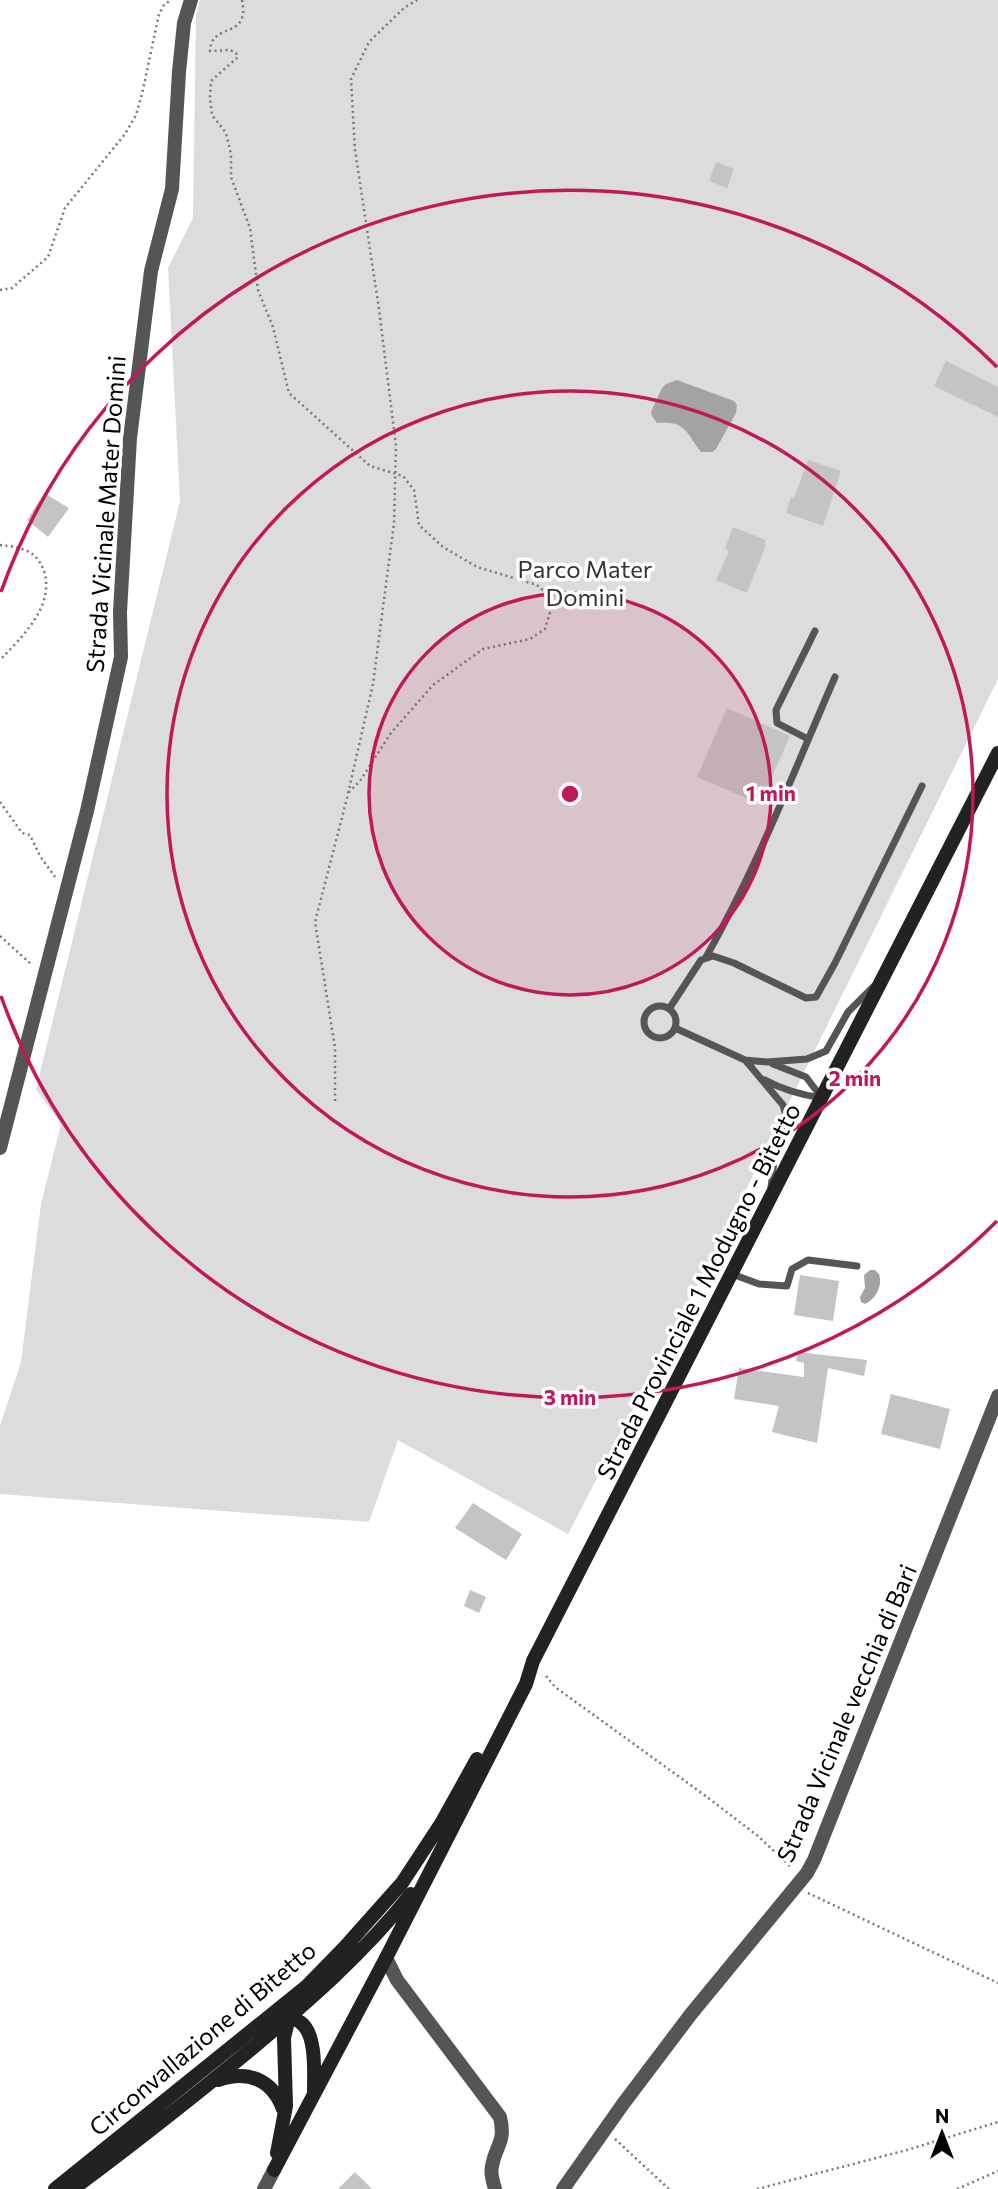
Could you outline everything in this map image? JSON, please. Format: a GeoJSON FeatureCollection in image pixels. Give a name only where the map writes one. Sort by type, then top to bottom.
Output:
{"type":"FeatureCollection","features":[{"type":"Feature","properties":{"kind":"main road","name":"Strada Provinciale 1 Modugno - Bitetto"},"geometry":{"type":"LineString","coordinates":[[430,1854],[526,1684],[533,1661],[998,753]]}},
{"type":"Feature","properties":{"kind":"main road"},"geometry":{"type":"LineString","coordinates":[[274,2170],[386,1958],[430,1854]]}},
{"type":"Feature","properties":{"kind":"main road","name":"Circonvallazione di Bitetto"},"geometry":{"type":"LineString","coordinates":[[55,2189],[307,1986],[430,1854]]}},
{"type":"Feature","properties":{"kind":"main road","name":"Circonvallazione di Bitetto"},"geometry":{"type":"LineString","coordinates":[[73,2189],[289,2018],[368,1944],[416,1888],[430,1854]]}},
{"type":"Feature","properties":{"kind":"main road"},"geometry":{"type":"LineString","coordinates":[[274,2170],[286,2106],[284,2038],[289,2018],[307,1986]]}},
{"type":"Feature","properties":{"kind":"main road"},"geometry":{"type":"LineString","coordinates":[[272,2013],[300,2021],[310,2033],[314,2059],[314,2094]]}},
{"type":"Feature","properties":{"kind":"main road"},"geometry":{"type":"LineString","coordinates":[[207,2085],[233,2075],[243,2075],[268,2085],[278,2094],[283,2108],[283,2124]]}},
{"type":"Feature","properties":{"kind":"street","name":"Strada Vicinale Mater Domini"},"geometry":{"type":"LineString","coordinates":[[0,1148],[87,811],[121,657],[120,612],[130,438],[151,271],[172,190],[183,35],[191,0]]}},
{"type":"Feature","properties":{"kind":"street","name":"Strada Vicinale vecchia di Bari"},"geometry":{"type":"LineString","coordinates":[[563,2189],[691,2014],[800,1882],[814,1860],[998,1396]]}},
{"type":"Feature","properties":{"kind":"street"},"geometry":{"type":"LineString","coordinates":[[386,1958],[405,1990],[500,2116],[502,2140],[492,2165],[491,2176],[495,2189]]}},
{"type":"Feature","properties":{"kind":"street"},"geometry":{"type":"LineString","coordinates":[[264,2189],[274,2170]]}},
{"type":"Feature","properties":{"kind":"lane"},"geometry":{"type":"LineString","coordinates":[[808,739],[777,723],[776,710],[815,631]]}},
{"type":"Feature","properties":{"kind":"lane"},"geometry":{"type":"LineString","coordinates":[[670,1009],[720,932],[835,677]]}},
{"type":"Feature","properties":{"kind":"lane"},"geometry":{"type":"LineString","coordinates":[[706,957],[713,956],[734,963],[806,998],[816,997],[922,786]]}},
{"type":"Feature","properties":{"kind":"lane"},"geometry":{"type":"LineString","coordinates":[[675,1028],[745,1060],[767,1062],[807,1059],[826,1051],[848,1012],[883,976]]}},
{"type":"Feature","properties":{"kind":"lane"},"geometry":{"type":"LineString","coordinates":[[660,1006],[670,1009],[675,1018],[675,1028],[668,1036],[657,1037],[648,1033],[644,1023],[650,1010],[660,1006]]}},
{"type":"Feature","properties":{"kind":"lane"},"geometry":{"type":"LineString","coordinates":[[745,1060],[783,1105],[786,1122],[777,1148],[769,1202]]}},
{"type":"Feature","properties":{"kind":"lane"},"geometry":{"type":"LineString","coordinates":[[767,1062],[806,1077],[822,1098]]}},
{"type":"Feature","properties":{"kind":"lane"},"geometry":{"type":"LineString","coordinates":[[761,1078],[777,1087],[804,1096],[822,1098]]}},
{"type":"Feature","properties":{"kind":"lane"},"geometry":{"type":"LineString","coordinates":[[732,1273],[759,1284],[787,1286],[792,1269],[808,1259],[857,1266]]}},
{"type":"Feature","properties":{"kind":"path"},"geometry":{"type":"LineString","coordinates":[[0,290],[12,288],[48,257],[65,208],[125,134],[136,115],[142,94],[159,14],[170,0]]}},
{"type":"Feature","properties":{"kind":"path"},"geometry":{"type":"LineString","coordinates":[[242,0],[243,17],[238,24],[216,35],[211,43],[210,51],[230,50],[238,57],[211,81],[212,115],[226,133],[231,154],[231,177],[250,228],[258,290],[273,327],[289,393],[370,466],[403,476],[414,490],[419,525],[443,547],[477,567],[537,585],[549,596],[552,606],[545,629],[530,639],[482,649],[433,685],[391,733],[348,793]]}},
{"type":"Feature","properties":{"kind":"path"},"geometry":{"type":"LineString","coordinates":[[335,1101],[335,1048],[315,922],[373,684],[394,523],[396,446],[355,150],[351,79],[369,42],[404,8],[417,0]]}},
{"type":"Feature","properties":{"kind":"path"},"geometry":{"type":"LineString","coordinates":[[0,545],[21,548],[41,562],[46,593],[41,609],[31,625],[0,660]]}},
{"type":"Feature","properties":{"kind":"path"},"geometry":{"type":"LineString","coordinates":[[0,802],[22,833],[30,835],[52,874],[67,889]]}},
{"type":"Feature","properties":{"kind":"path"},"geometry":{"type":"LineString","coordinates":[[0,936],[44,976]]}},
{"type":"Feature","properties":{"kind":"path"},"geometry":{"type":"LineString","coordinates":[[533,1661],[555,1687],[758,1836],[795,1871],[808,1893],[998,1983]]}},
{"type":"Feature","properties":{"kind":"path"},"geometry":{"type":"LineString","coordinates":[[757,2189],[907,2150],[998,2122]]}},
{"type":"Feature","properties":{"kind":"path"},"geometry":{"type":"LineString","coordinates":[[605,2130],[670,2189]]}},
{"type":"Feature","properties":{"kind":"path"},"geometry":{"type":"LineString","coordinates":[[957,2189],[998,2171]]}},
{"type":"Feature","properties":{"kind":"green space","name":"Parco Mater Domini"},"geometry":{"type":"Polygon","coordinates":[[[200,0],[998,0],[998,679],[735,1212],[568,1534],[398,1440],[369,1522],[0,1494],[0,1426],[21,1362],[41,1204],[61,1124],[36,1089],[180,501],[168,268],[193,218],[196,16],[200,0]]]}},
{"type":"Feature","properties":{"kind":"shaded area"},"geometry":{"type":"Polygon","coordinates":[[[677,380],[734,401],[737,405],[736,413],[712,452],[701,452],[684,429],[674,424],[657,423],[652,416],[651,412],[662,388],[677,380]]]}},
{"type":"Feature","properties":{"kind":"shaded area"},"geometry":{"type":"Polygon","coordinates":[[[870,1270],[879,1274],[880,1283],[875,1295],[865,1304],[860,1297],[865,1288],[864,1275],[870,1270]]]}},
{"type":"Feature","properties":{"kind":"building"},"geometry":{"type":"Polygon","coordinates":[[[716,162],[734,169],[727,188],[709,181],[716,162]]]}},
{"type":"Feature","properties":{"kind":"building"},"geometry":{"type":"Polygon","coordinates":[[[946,361],[998,387],[998,417],[934,386],[946,361]]]}},
{"type":"Feature","properties":{"kind":"building"},"geometry":{"type":"Polygon","coordinates":[[[808,460],[841,471],[823,526],[786,513],[808,460]]]}},
{"type":"Feature","properties":{"kind":"building"},"geometry":{"type":"Polygon","coordinates":[[[44,493],[69,508],[48,537],[27,520],[44,493]]]}},
{"type":"Feature","properties":{"kind":"building"},"geometry":{"type":"Polygon","coordinates":[[[733,527],[766,540],[747,593],[716,580],[729,551],[725,549],[733,527]]]}},
{"type":"Feature","properties":{"kind":"building"},"geometry":{"type":"Polygon","coordinates":[[[727,708],[790,736],[760,804],[697,777],[727,708]]]}},
{"type":"Feature","properties":{"kind":"building"},"geometry":{"type":"Polygon","coordinates":[[[800,1275],[839,1281],[833,1321],[794,1315],[800,1275]]]}},
{"type":"Feature","properties":{"kind":"building"},"geometry":{"type":"Polygon","coordinates":[[[798,1352],[867,1360],[864,1376],[828,1368],[817,1443],[772,1432],[779,1406],[734,1399],[739,1368],[804,1377],[804,1363],[796,1361],[798,1352]]]}},
{"type":"Feature","properties":{"kind":"building"},"geometry":{"type":"Polygon","coordinates":[[[891,1394],[950,1409],[940,1449],[881,1434],[891,1394]]]}},
{"type":"Feature","properties":{"kind":"building"},"geometry":{"type":"Polygon","coordinates":[[[473,1503],[522,1534],[506,1560],[455,1528],[473,1503]]]}},
{"type":"Feature","properties":{"kind":"building"},"geometry":{"type":"Polygon","coordinates":[[[470,1590],[486,1597],[479,1613],[464,1606],[470,1590]]]}},
{"type":"Feature","properties":{"kind":"building"},"geometry":{"type":"Polygon","coordinates":[[[355,2172],[372,2189],[338,2189],[355,2172]]]}}]}
